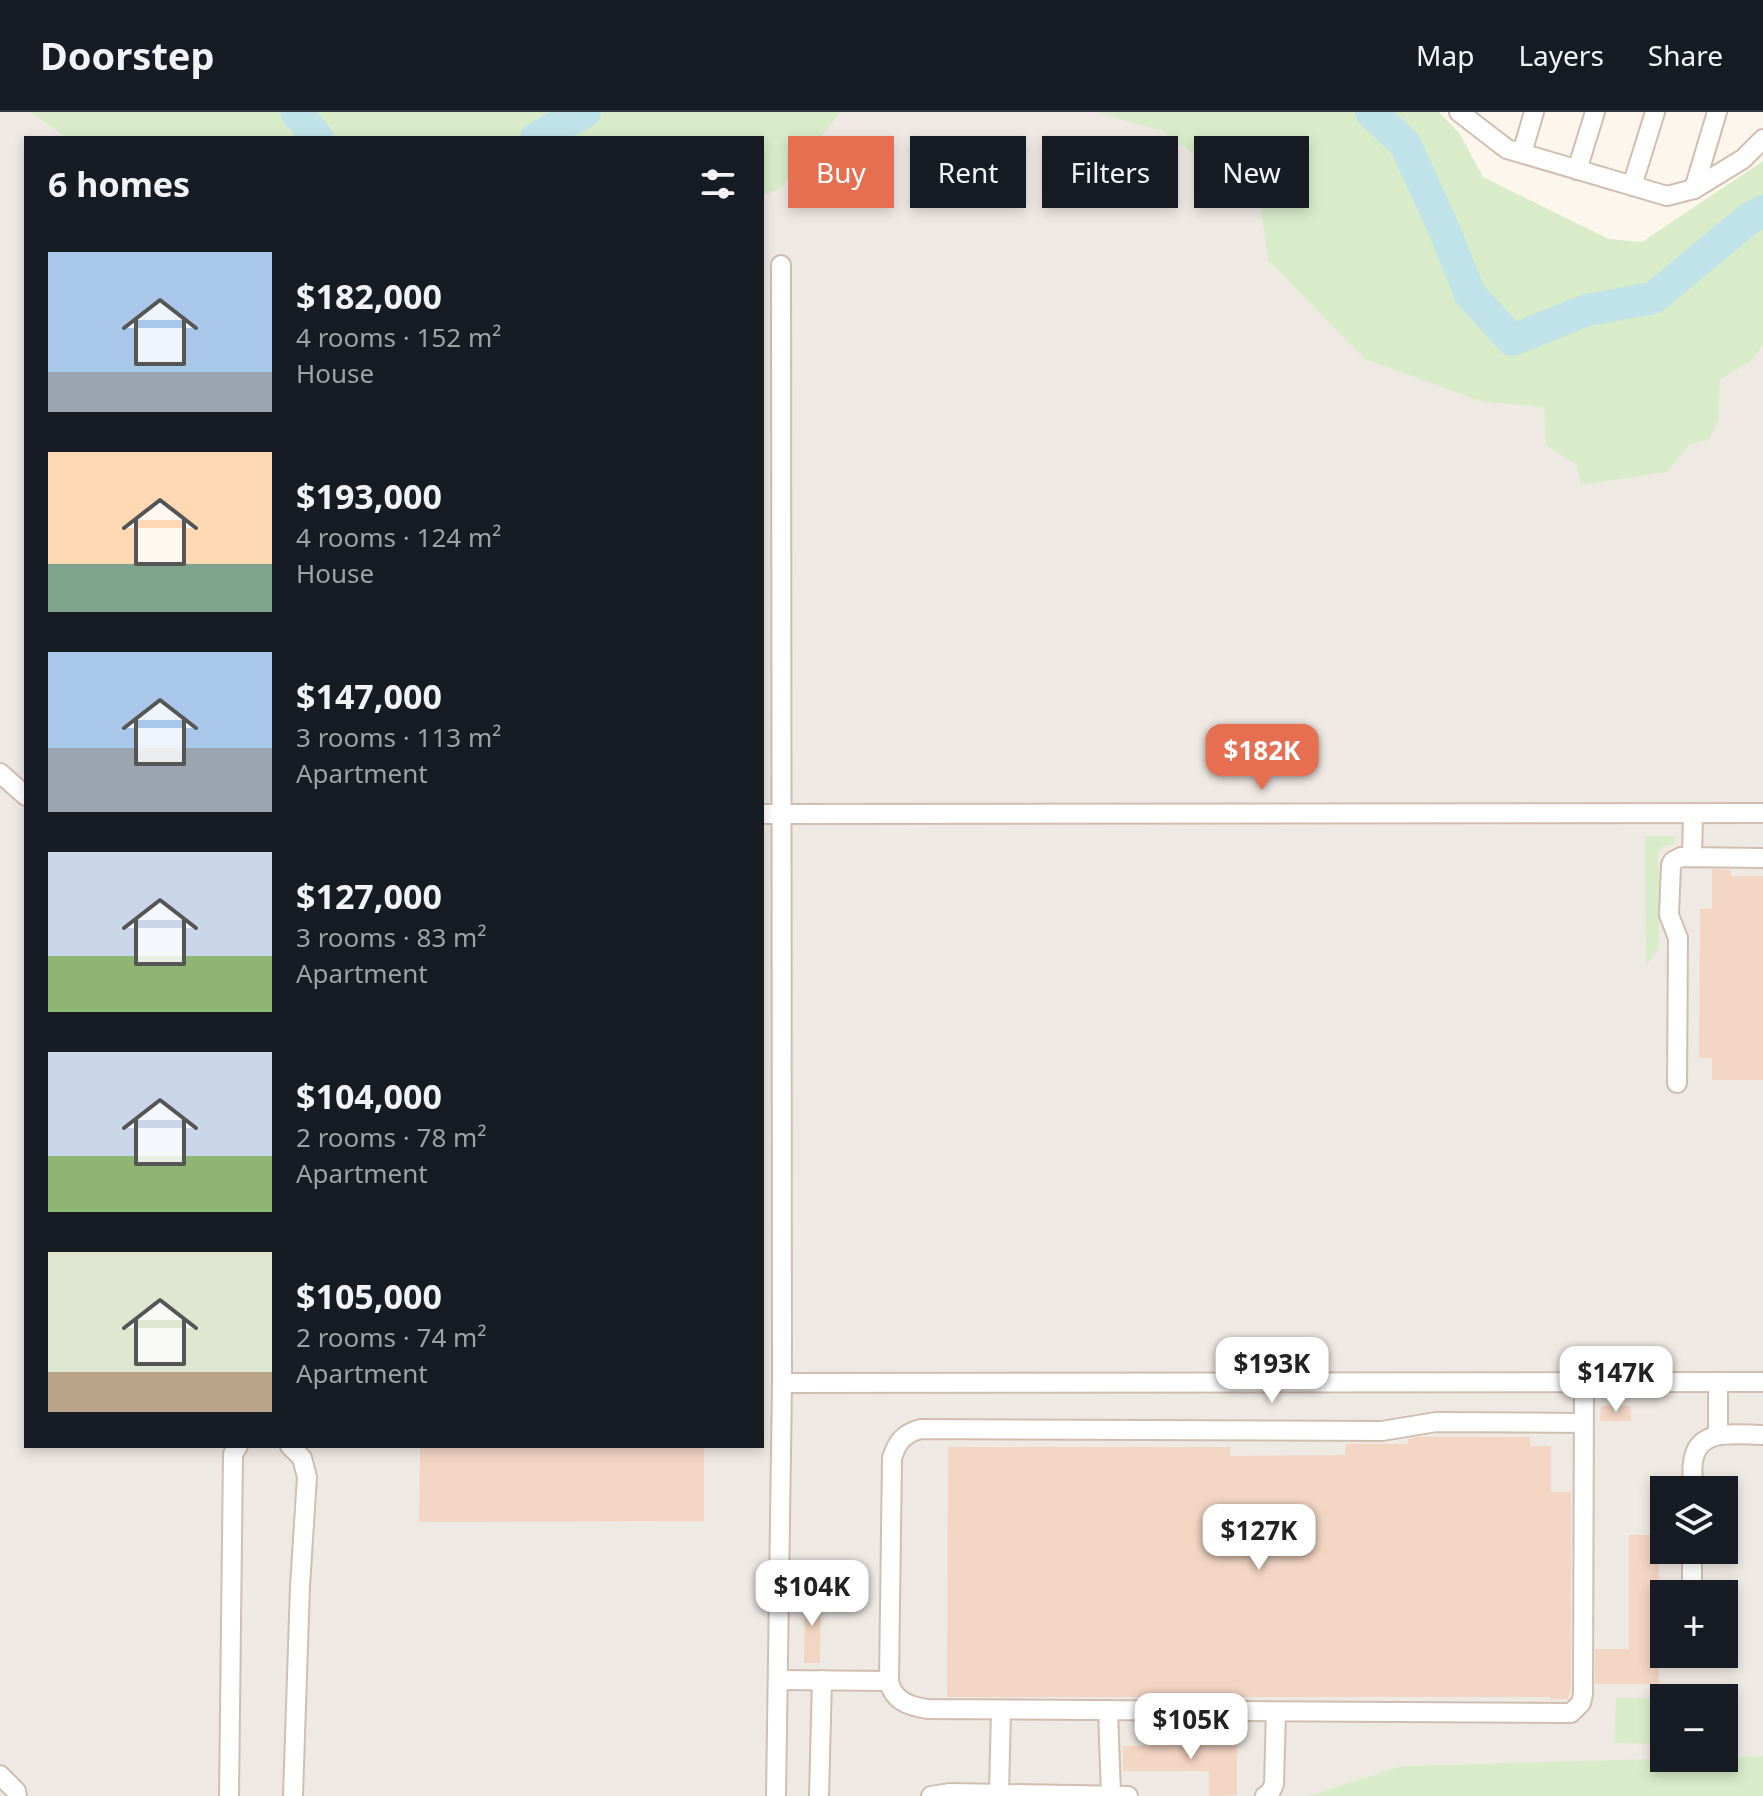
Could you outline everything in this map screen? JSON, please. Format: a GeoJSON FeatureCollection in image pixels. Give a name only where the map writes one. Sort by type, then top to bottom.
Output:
{"type":"FeatureCollection","features":[{"type":"Feature","properties":{"kind":"street"},"geometry":{"type":"LineString","coordinates":[[1522,153],[1534,112]]}},
{"type":"Feature","properties":{"kind":"street"},"geometry":{"type":"LineString","coordinates":[[1577,170],[1595,112]]}},
{"type":"Feature","properties":{"kind":"street"},"geometry":{"type":"LineString","coordinates":[[1632,186],[1655,112]]}},
{"type":"Feature","properties":{"kind":"street"},"geometry":{"type":"LineString","coordinates":[[1694,189],[1717,112]]}},
{"type":"Feature","properties":{"kind":"street"},"geometry":{"type":"LineString","coordinates":[[1468,115],[1507,149],[1667,196],[1694,189],[1743,159],[1763,139]]}},
{"type":"Feature","properties":{"kind":"street"},"geometry":{"type":"LineString","coordinates":[[776,1796],[782,1383],[771,748],[781,265]]}},
{"type":"Feature","properties":{"kind":"street"},"geometry":{"type":"LineString","coordinates":[[0,773],[24,794]]}},
{"type":"Feature","properties":{"kind":"street"},"geometry":{"type":"LineString","coordinates":[[1692,857],[1693,813]]}},
{"type":"Feature","properties":{"kind":"street"},"geometry":{"type":"LineString","coordinates":[[771,814],[1763,813]]}},
{"type":"Feature","properties":{"kind":"street"},"geometry":{"type":"LineString","coordinates":[[1677,1083],[1678,938],[1669,915],[1670,869],[1673,861],[1692,857],[1763,858]]}},
{"type":"Feature","properties":{"kind":"street"},"geometry":{"type":"LineString","coordinates":[[1583,1423],[1436,1422],[1382,1431],[921,1429],[911,1432],[901,1439],[892,1458],[891,1690],[901,1701],[927,1709],[1564,1714],[1577,1709],[1583,1694],[1584,1382]]}},
{"type":"Feature","properties":{"kind":"street"},"geometry":{"type":"LineString","coordinates":[[1718,1382],[1718,1435]]}},
{"type":"Feature","properties":{"kind":"street"},"geometry":{"type":"LineString","coordinates":[[782,1383],[1763,1382]]}},
{"type":"Feature","properties":{"kind":"street"},"geometry":{"type":"LineString","coordinates":[[1693,1476],[1693,1461],[1698,1447],[1710,1437],[1763,1435]]}},
{"type":"Feature","properties":{"kind":"street"},"geometry":{"type":"LineString","coordinates":[[229,1796],[233,1454],[237,1448]]}},
{"type":"Feature","properties":{"kind":"street"},"geometry":{"type":"LineString","coordinates":[[292,1448],[302,1458],[307,1477],[293,1796]]}},
{"type":"Feature","properties":{"kind":"street"},"geometry":{"type":"LineString","coordinates":[[778,1680],[889,1681]]}},
{"type":"Feature","properties":{"kind":"street"},"geometry":{"type":"LineString","coordinates":[[819,1796],[822,1680]]}},
{"type":"Feature","properties":{"kind":"street"},"geometry":{"type":"LineString","coordinates":[[999,1793],[1001,1710]]}},
{"type":"Feature","properties":{"kind":"street"},"geometry":{"type":"LineString","coordinates":[[1108,1710],[1111,1795]]}},
{"type":"Feature","properties":{"kind":"street"},"geometry":{"type":"LineString","coordinates":[[1265,1796],[1274,1784],[1276,1712]]}},
{"type":"Feature","properties":{"kind":"street"},"geometry":{"type":"LineString","coordinates":[[0,1775],[17,1796]]}},
{"type":"Feature","properties":{"kind":"street"},"geometry":{"type":"LineString","coordinates":[[931,1796],[950,1793],[1128,1796]]}},
{"type":"Feature","properties":{"kind":"shaded area"},"geometry":{"type":"Polygon","coordinates":[[[0,112],[30,112],[64,136],[24,136],[24,1448],[764,1448],[764,195],[780,189],[788,179],[788,208],[894,208],[894,136],[822,136],[841,112],[1096,112],[1163,130],[1171,136],[1042,136],[1042,208],[1178,208],[1178,141],[1194,153],[1194,208],[1261,208],[1268,260],[1483,402],[1545,407],[1546,446],[1667,472],[1691,444],[1709,440],[1719,420],[1720,380],[1751,360],[1763,345],[1763,1756],[1738,1757],[1738,1684],[1650,1684],[1650,1759],[1401,1766],[1308,1796],[0,1796],[0,112]]]}},
{"type":"Feature","properties":{"kind":"green space"},"geometry":{"type":"Polygon","coordinates":[[[30,112],[841,112],[822,136],[788,136],[788,179],[780,189],[764,195],[764,136],[64,136],[30,112]]]}},
{"type":"Feature","properties":{"kind":"green space"},"geometry":{"type":"Polygon","coordinates":[[[1096,112],[1439,112],[1460,134],[1483,177],[1609,239],[1642,242],[1763,161],[1763,345],[1752,360],[1720,380],[1719,420],[1709,440],[1691,444],[1667,472],[1581,485],[1576,464],[1546,446],[1544,407],[1483,402],[1365,359],[1268,260],[1261,208],[1309,208],[1309,136],[1194,136],[1194,154],[1178,142],[1178,136],[1170,136],[1163,131],[1096,112]]]}},
{"type":"Feature","properties":{"kind":"green space"},"geometry":{"type":"Polygon","coordinates":[[[1645,836],[1676,836],[1674,844],[1661,847],[1657,860],[1659,946],[1646,965],[1645,836]]]}},
{"type":"Feature","properties":{"kind":"green space"},"geometry":{"type":"Polygon","coordinates":[[[1616,1698],[1650,1698],[1650,1744],[1615,1743],[1616,1698]]]}},
{"type":"Feature","properties":{"kind":"green space"},"geometry":{"type":"Polygon","coordinates":[[[1763,1756],[1763,1796],[1308,1796],[1401,1766],[1650,1759],[1650,1772],[1738,1772],[1738,1757],[1763,1756]]]}},
{"type":"Feature","properties":{"kind":"building"},"geometry":{"type":"Polygon","coordinates":[[[1712,869],[1731,870],[1731,876],[1763,876],[1763,1080],[1712,1080],[1712,1058],[1699,1058],[1700,909],[1712,909],[1712,869]]]}},
{"type":"Feature","properties":{"kind":"building"},"geometry":{"type":"Polygon","coordinates":[[[1601,1406],[1631,1406],[1631,1421],[1600,1421],[1601,1406]]]}},
{"type":"Feature","properties":{"kind":"building"},"geometry":{"type":"Polygon","coordinates":[[[1530,1437],[1530,1446],[1551,1446],[1551,1492],[1571,1492],[1571,1684],[1568,1699],[947,1697],[948,1447],[1230,1447],[1230,1456],[1345,1455],[1346,1444],[1408,1444],[1408,1439],[1530,1437]]]}},
{"type":"Feature","properties":{"kind":"building"},"geometry":{"type":"Polygon","coordinates":[[[420,1448],[704,1448],[704,1521],[419,1522],[420,1448]]]}},
{"type":"Feature","properties":{"kind":"building"},"geometry":{"type":"Polygon","coordinates":[[[1629,1535],[1650,1535],[1650,1564],[1659,1564],[1659,1580],[1650,1580],[1650,1668],[1659,1668],[1659,1684],[1595,1684],[1595,1649],[1629,1649],[1629,1535]]]}},
{"type":"Feature","properties":{"kind":"building"},"geometry":{"type":"Polygon","coordinates":[[[805,1593],[821,1593],[820,1663],[804,1663],[805,1593]]]}},
{"type":"Feature","properties":{"kind":"building"},"geometry":{"type":"Polygon","coordinates":[[[1209,1735],[1237,1735],[1237,1795],[1209,1796],[1209,1771],[1123,1771],[1123,1746],[1209,1745],[1209,1735]]]}},
{"type":"Feature","properties":{"kind":"waterway"},"geometry":{"type":"LineString","coordinates":[[296,112],[316,136]]}},
{"type":"Feature","properties":{"kind":"waterway"},"geometry":{"type":"LineString","coordinates":[[540,136],[585,112]]}},
{"type":"Feature","properties":{"kind":"waterway"},"geometry":{"type":"LineString","coordinates":[[1371,112],[1405,144],[1470,294],[1512,340],[1587,310],[1653,298],[1750,218],[1763,211]]}}]}
